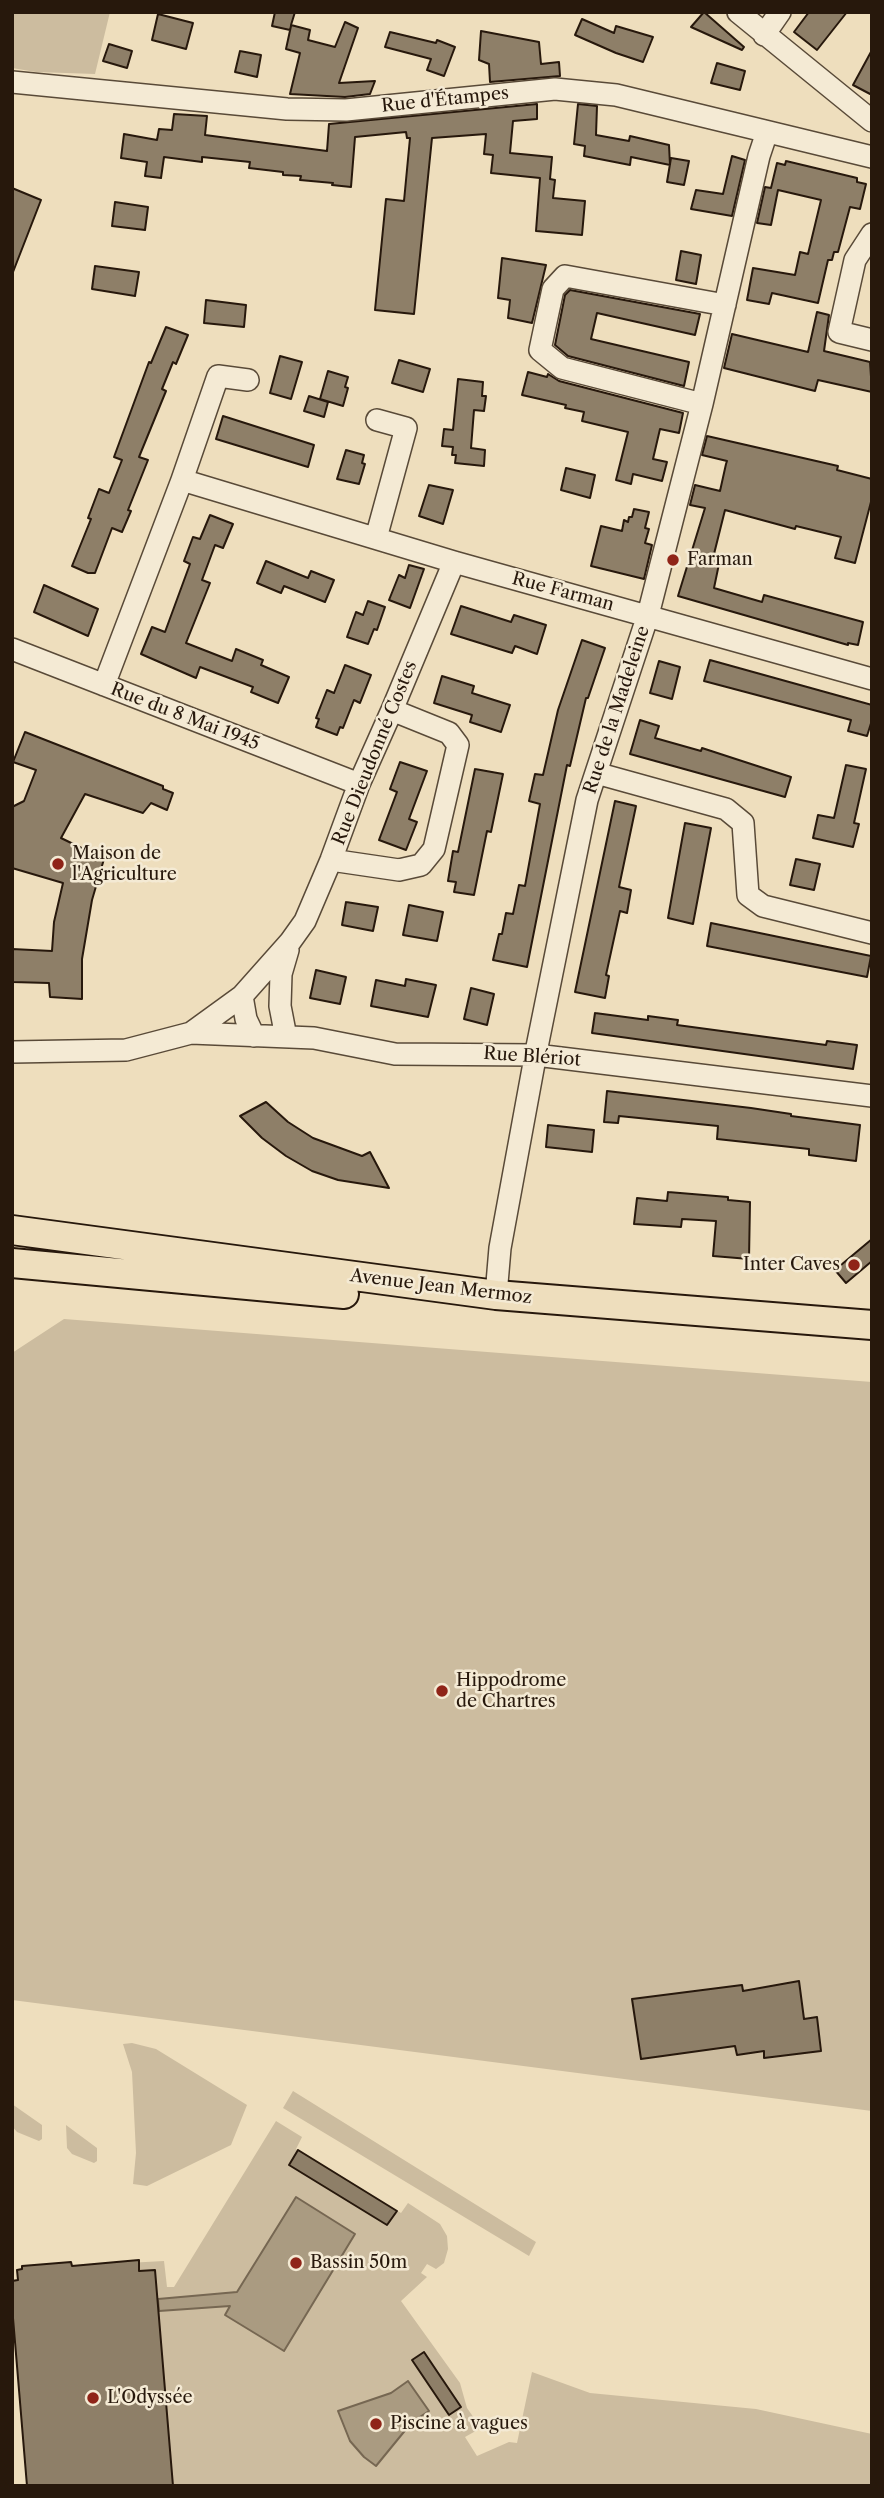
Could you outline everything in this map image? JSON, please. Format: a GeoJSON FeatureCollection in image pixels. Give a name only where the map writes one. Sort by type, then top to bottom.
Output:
{"type":"FeatureCollection","features":[{"type":"Feature","properties":{"kind":"main road","name":"Avenue Jean Mermoz"},"geometry":{"type":"LineString","coordinates":[[12,1230],[496,1294],[872,1325]]}},
{"type":"Feature","properties":{"kind":"main road","name":"Avenue Jean Mermoz"},"geometry":{"type":"LineString","coordinates":[[12,1263],[872,1341]]}},
{"type":"Feature","properties":{"kind":"street"},"geometry":{"type":"LineString","coordinates":[[738,12],[872,121]]}},
{"type":"Feature","properties":{"kind":"street"},"geometry":{"type":"LineString","coordinates":[[764,35],[780,12]]}},
{"type":"Feature","properties":{"kind":"street","name":"Rue d'Étampes"},"geometry":{"type":"LineString","coordinates":[[12,82],[287,109],[346,110],[555,89],[616,95],[872,156]]}},
{"type":"Feature","properties":{"kind":"street","name":"Rue de la Madeleine"},"geometry":{"type":"LineString","coordinates":[[496,1294],[500,1248],[587,800],[648,615],[702,404],[766,132]]}},
{"type":"Feature","properties":{"kind":"street"},"geometry":{"type":"LineString","coordinates":[[872,234],[855,260],[839,332],[872,340]]}},
{"type":"Feature","properties":{"kind":"street"},"geometry":{"type":"LineString","coordinates":[[702,404],[562,368],[540,351],[553,289],[565,276],[725,304]]}},
{"type":"Feature","properties":{"kind":"street"},"geometry":{"type":"LineString","coordinates":[[104,685],[182,480],[218,376],[248,380]]}},
{"type":"Feature","properties":{"kind":"street"},"geometry":{"type":"LineString","coordinates":[[376,538],[407,428],[377,420]]}},
{"type":"Feature","properties":{"kind":"street","name":"Rue Farman"},"geometry":{"type":"LineString","coordinates":[[182,480],[454,562],[872,679]]}},
{"type":"Feature","properties":{"kind":"street","name":"Rue Dieudonné Costes"},"geometry":{"type":"LineString","coordinates":[[12,1052],[126,1049],[191,1033],[242,996],[305,921],[359,784],[454,562]]}},
{"type":"Feature","properties":{"kind":"street","name":"Rue du 8 Mai 1945"},"geometry":{"type":"LineString","coordinates":[[12,649],[359,784]]}},
{"type":"Feature","properties":{"kind":"street"},"geometry":{"type":"LineString","coordinates":[[331,860],[399,870],[421,865],[434,849],[458,745],[449,733],[392,710]]}},
{"type":"Feature","properties":{"kind":"street"},"geometry":{"type":"LineString","coordinates":[[596,773],[726,809],[743,823],[748,895],[763,906],[872,933]]}},
{"type":"Feature","properties":{"kind":"street","name":"Rue Dieudonné Costes"},"geometry":{"type":"LineString","coordinates":[[286,1037],[280,1006],[281,974],[290,942]]}},
{"type":"Feature","properties":{"kind":"street"},"geometry":{"type":"LineString","coordinates":[[242,996],[246,1019],[254,1036]]}},
{"type":"Feature","properties":{"kind":"street","name":"Rue Blériot"},"geometry":{"type":"LineString","coordinates":[[191,1033],[314,1038],[395,1054],[536,1055],[872,1096]]}},
{"type":"Feature","properties":{"kind":"shaded area"},"geometry":{"type":"Polygon","coordinates":[[[12,12],[110,12],[95,74],[36,72],[12,68],[12,12]]]}},
{"type":"Feature","properties":{"kind":"shaded area","name":"Hippodrome de Chartres"},"geometry":{"type":"Polygon","coordinates":[[[64,1319],[872,1382],[872,2111],[12,2000],[12,1353],[64,1319]]]}},
{"type":"Feature","properties":{"kind":"shaded area"},"geometry":{"type":"Polygon","coordinates":[[[132,2043],[156,2049],[247,2105],[231,2145],[147,2186],[133,2184],[136,2153],[132,2072],[123,2044],[132,2043]]]}},
{"type":"Feature","properties":{"kind":"shaded area"},"geometry":{"type":"Polygon","coordinates":[[[293,2091],[536,2242],[529,2256],[283,2108],[293,2091]]]}},
{"type":"Feature","properties":{"kind":"shaded area"},"geometry":{"type":"Polygon","coordinates":[[[12,2104],[42,2125],[42,2139],[39,2141],[17,2132],[12,2126],[12,2104]]]}},
{"type":"Feature","properties":{"kind":"shaded area"},"geometry":{"type":"Polygon","coordinates":[[[276,2121],[302,2137],[296,2149],[401,2213],[408,2203],[440,2224],[447,2236],[448,2249],[444,2263],[436,2269],[427,2264],[421,2273],[427,2277],[401,2301],[460,2383],[467,2408],[481,2428],[465,2437],[477,2456],[509,2442],[517,2443],[532,2372],[590,2393],[756,2409],[872,2434],[872,2486],[27,2486],[12,2306],[12,2281],[18,2280],[17,2270],[22,2269],[22,2266],[71,2262],[72,2266],[164,2261],[167,2287],[174,2287],[276,2121]]]}},
{"type":"Feature","properties":{"kind":"shaded area"},"geometry":{"type":"Polygon","coordinates":[[[66,2125],[97,2148],[97,2161],[94,2163],[72,2154],[67,2148],[66,2125]]]}},
{"type":"Feature","properties":{"kind":"shaded area","name":"Bassin 50m"},"geometry":{"type":"Polygon","coordinates":[[[296,2197],[355,2234],[284,2351],[225,2315],[230,2306],[159,2311],[158,2299],[237,2292],[296,2197]]]}},
{"type":"Feature","properties":{"kind":"shaded area","name":"Piscine à vagues"},"geometry":{"type":"Polygon","coordinates":[[[408,2381],[429,2411],[412,2422],[376,2466],[350,2441],[338,2411],[391,2393],[408,2381]]]}},
{"type":"Feature","properties":{"kind":"building"},"geometry":{"type":"Polygon","coordinates":[[[275,12],[295,12],[291,25],[310,30],[308,40],[335,47],[345,22],[358,28],[339,83],[375,81],[370,94],[345,97],[290,94],[300,53],[286,49],[291,26],[290,30],[272,26],[275,12]]]}},
{"type":"Feature","properties":{"kind":"building"},"geometry":{"type":"Polygon","coordinates":[[[704,12],[744,47],[742,50],[691,27],[704,12]]]}},
{"type":"Feature","properties":{"kind":"building"},"geometry":{"type":"Polygon","coordinates":[[[809,12],[847,12],[817,50],[794,32],[809,12]]]}},
{"type":"Feature","properties":{"kind":"building"},"geometry":{"type":"Polygon","coordinates":[[[158,14],[193,23],[186,49],[152,40],[158,14]]]}},
{"type":"Feature","properties":{"kind":"building"},"geometry":{"type":"Polygon","coordinates":[[[582,19],[614,33],[616,26],[653,37],[643,62],[575,35],[582,19]]]}},
{"type":"Feature","properties":{"kind":"building"},"geometry":{"type":"Polygon","coordinates":[[[481,31],[539,42],[541,64],[559,62],[560,76],[490,82],[489,64],[479,60],[481,31]]]}},
{"type":"Feature","properties":{"kind":"building"},"geometry":{"type":"Polygon","coordinates":[[[390,32],[436,43],[437,40],[455,47],[444,76],[427,70],[431,59],[385,47],[390,32]]]}},
{"type":"Feature","properties":{"kind":"building"},"geometry":{"type":"Polygon","coordinates":[[[109,44],[132,51],[127,68],[103,61],[109,44]]]}},
{"type":"Feature","properties":{"kind":"building"},"geometry":{"type":"Polygon","coordinates":[[[872,50],[872,95],[853,85],[872,50]]]}},
{"type":"Feature","properties":{"kind":"building"},"geometry":{"type":"Polygon","coordinates":[[[240,51],[261,55],[257,77],[235,72],[240,51]]]}},
{"type":"Feature","properties":{"kind":"building"},"geometry":{"type":"Polygon","coordinates":[[[717,63],[745,71],[740,90],[711,83],[717,63]]]}},
{"type":"Feature","properties":{"kind":"building"},"geometry":{"type":"Polygon","coordinates":[[[537,104],[537,119],[513,121],[510,153],[552,157],[550,179],[555,180],[553,198],[585,201],[582,235],[536,231],[540,178],[491,173],[493,155],[484,154],[486,134],[432,138],[414,314],[375,310],[386,199],[404,201],[410,138],[407,138],[406,132],[355,137],[351,187],[300,180],[301,176],[249,168],[250,162],[202,157],[202,162],[164,157],[161,178],[145,176],[147,162],[121,158],[124,134],[157,140],[159,129],[172,130],[174,114],[207,116],[205,135],[327,151],[329,124],[537,104]]]}},
{"type":"Feature","properties":{"kind":"building"},"geometry":{"type":"Polygon","coordinates":[[[578,104],[597,106],[596,135],[629,141],[630,136],[669,145],[670,165],[631,157],[630,165],[584,156],[585,146],[574,144],[578,104]]]}},
{"type":"Feature","properties":{"kind":"building"},"geometry":{"type":"Polygon","coordinates":[[[732,156],[745,160],[732,216],[691,209],[696,190],[723,194],[732,156]]]}},
{"type":"Feature","properties":{"kind":"building"},"geometry":{"type":"Polygon","coordinates":[[[671,158],[689,161],[684,185],[667,182],[671,158]]]}},
{"type":"Feature","properties":{"kind":"building"},"geometry":{"type":"Polygon","coordinates":[[[786,161],[857,178],[857,182],[866,184],[860,209],[850,207],[838,252],[834,252],[832,260],[828,260],[818,303],[772,293],[769,304],[747,300],[753,268],[795,275],[800,252],[808,254],[821,200],[778,190],[771,225],[757,223],[765,187],[771,188],[777,163],[785,165],[786,161]]]}},
{"type":"Feature","properties":{"kind":"building"},"geometry":{"type":"Polygon","coordinates":[[[12,188],[41,200],[13,272],[12,272],[12,188]]]}},
{"type":"Feature","properties":{"kind":"building"},"geometry":{"type":"Polygon","coordinates":[[[115,202],[148,207],[145,230],[112,226],[115,202]]]}},
{"type":"Feature","properties":{"kind":"building"},"geometry":{"type":"Polygon","coordinates":[[[681,251],[701,255],[696,284],[676,280],[681,251]]]}},
{"type":"Feature","properties":{"kind":"building"},"geometry":{"type":"Polygon","coordinates":[[[502,258],[546,265],[532,323],[508,318],[510,300],[498,298],[502,258]]]}},
{"type":"Feature","properties":{"kind":"building"},"geometry":{"type":"Polygon","coordinates":[[[95,266],[139,272],[135,296],[92,289],[95,266]]]}},
{"type":"Feature","properties":{"kind":"building"},"geometry":{"type":"Polygon","coordinates":[[[570,290],[700,314],[695,335],[597,313],[591,339],[689,362],[684,386],[568,356],[555,345],[565,295],[570,290]]]}},
{"type":"Feature","properties":{"kind":"building"},"geometry":{"type":"Polygon","coordinates":[[[206,300],[246,305],[244,327],[204,323],[206,300]]]}},
{"type":"Feature","properties":{"kind":"building"},"geometry":{"type":"Polygon","coordinates":[[[817,312],[829,315],[824,351],[870,362],[872,392],[818,380],[815,391],[724,368],[732,334],[808,352],[817,312]]]}},
{"type":"Feature","properties":{"kind":"building"},"geometry":{"type":"Polygon","coordinates":[[[166,327],[188,335],[162,389],[166,391],[139,457],[148,460],[128,510],[131,511],[122,532],[112,528],[95,573],[88,573],[72,566],[91,519],[88,518],[99,489],[109,493],[122,460],[114,457],[149,362],[151,363],[166,327]]]}},
{"type":"Feature","properties":{"kind":"building"},"geometry":{"type":"Polygon","coordinates":[[[280,356],[302,362],[291,399],[270,393],[280,356]]]}},
{"type":"Feature","properties":{"kind":"building"},"geometry":{"type":"Polygon","coordinates":[[[399,360],[430,369],[423,392],[392,383],[399,360]]]}},
{"type":"Feature","properties":{"kind":"building"},"geometry":{"type":"Polygon","coordinates":[[[328,371],[348,377],[343,406],[320,399],[328,371]]]}},
{"type":"Feature","properties":{"kind":"building"},"geometry":{"type":"Polygon","coordinates":[[[528,372],[547,377],[548,374],[559,381],[683,413],[679,433],[660,429],[653,459],[667,462],[662,481],[633,474],[631,484],[616,480],[628,432],[582,421],[584,412],[565,408],[566,405],[522,395],[528,372]]]}},
{"type":"Feature","properties":{"kind":"building"},"geometry":{"type":"Polygon","coordinates":[[[458,379],[483,382],[482,396],[486,396],[484,411],[474,410],[471,448],[485,450],[484,466],[455,463],[453,447],[442,446],[444,429],[453,430],[458,379]]]}},
{"type":"Feature","properties":{"kind":"building"},"geometry":{"type":"Polygon","coordinates":[[[309,396],[328,402],[324,417],[304,411],[309,396]]]}},
{"type":"Feature","properties":{"kind":"building"},"geometry":{"type":"Polygon","coordinates":[[[223,416],[314,445],[308,467],[216,439],[223,416]]]}},
{"type":"Feature","properties":{"kind":"building"},"geometry":{"type":"Polygon","coordinates":[[[707,436],[838,466],[837,470],[872,479],[872,498],[855,563],[835,558],[841,537],[796,526],[795,529],[725,510],[713,558],[720,559],[714,588],[762,602],[764,595],[863,622],[858,645],[848,645],[678,596],[705,508],[690,505],[695,485],[720,491],[727,461],[702,455],[707,436]]]}},
{"type":"Feature","properties":{"kind":"building"},"geometry":{"type":"Polygon","coordinates":[[[346,450],[364,455],[362,463],[365,464],[359,484],[337,479],[346,450]]]}},
{"type":"Feature","properties":{"kind":"building"},"geometry":{"type":"Polygon","coordinates":[[[566,468],[595,475],[590,498],[561,490],[566,468]]]}},
{"type":"Feature","properties":{"kind":"building"},"geometry":{"type":"Polygon","coordinates":[[[429,485],[453,490],[443,524],[419,516],[429,485]]]}},
{"type":"Feature","properties":{"kind":"building"},"geometry":{"type":"Polygon","coordinates":[[[634,509],[649,512],[645,528],[649,529],[645,543],[652,545],[644,579],[591,566],[601,526],[622,531],[624,520],[628,522],[634,509]]]}},
{"type":"Feature","properties":{"kind":"building"},"geometry":{"type":"Polygon","coordinates":[[[210,515],[233,524],[223,548],[215,545],[202,580],[210,583],[186,643],[232,661],[236,649],[263,660],[261,665],[289,677],[278,703],[251,692],[253,687],[200,667],[196,678],[141,654],[152,627],[165,632],[190,564],[184,561],[193,537],[200,539],[210,515]]]}},
{"type":"Feature","properties":{"kind":"building"},"geometry":{"type":"Polygon","coordinates":[[[266,561],[308,578],[311,571],[334,580],[325,602],[284,586],[281,593],[257,583],[266,561]]]}},
{"type":"Feature","properties":{"kind":"building"},"geometry":{"type":"Polygon","coordinates":[[[409,565],[424,569],[410,608],[389,600],[399,575],[405,578],[409,565]]]}},
{"type":"Feature","properties":{"kind":"building"},"geometry":{"type":"Polygon","coordinates":[[[44,585],[98,609],[88,636],[34,612],[44,585]]]}},
{"type":"Feature","properties":{"kind":"building"},"geometry":{"type":"Polygon","coordinates":[[[368,601],[385,607],[377,630],[374,629],[368,644],[347,637],[356,612],[363,615],[368,601]]]}},
{"type":"Feature","properties":{"kind":"building"},"geometry":{"type":"Polygon","coordinates":[[[461,606],[511,622],[514,615],[546,625],[537,654],[515,646],[512,653],[451,634],[461,606]]]}},
{"type":"Feature","properties":{"kind":"building"},"geometry":{"type":"Polygon","coordinates":[[[582,640],[605,648],[586,698],[570,766],[567,765],[527,967],[493,960],[506,913],[513,914],[519,885],[525,886],[540,804],[529,801],[535,774],[543,775],[558,710],[582,640]]]}},
{"type":"Feature","properties":{"kind":"building"},"geometry":{"type":"Polygon","coordinates":[[[710,660],[872,705],[872,720],[867,736],[848,731],[851,720],[704,681],[710,660]]]}},
{"type":"Feature","properties":{"kind":"building"},"geometry":{"type":"Polygon","coordinates":[[[659,661],[680,667],[672,699],[650,693],[659,661]]]}},
{"type":"Feature","properties":{"kind":"building"},"geometry":{"type":"Polygon","coordinates":[[[345,665],[371,675],[360,703],[354,700],[343,728],[340,727],[337,735],[316,727],[319,719],[316,718],[327,690],[334,693],[345,665]]]}},
{"type":"Feature","properties":{"kind":"building"},"geometry":{"type":"Polygon","coordinates":[[[442,676],[474,686],[472,693],[510,705],[501,732],[470,722],[472,715],[434,703],[442,676]]]}},
{"type":"Feature","properties":{"kind":"building"},"geometry":{"type":"Polygon","coordinates":[[[640,720],[659,726],[655,738],[701,751],[702,748],[791,777],[785,797],[630,754],[640,720]]]}},
{"type":"Feature","properties":{"kind":"building","name":"Maison de l'Agriculture"},"geometry":{"type":"Polygon","coordinates":[[[25,732],[163,786],[163,789],[173,793],[167,810],[151,803],[143,813],[85,794],[61,838],[104,859],[92,900],[82,959],[82,999],[50,997],[49,983],[12,982],[12,949],[52,951],[54,922],[63,883],[12,868],[12,807],[24,801],[36,770],[13,762],[25,732]]]}},
{"type":"Feature","properties":{"kind":"building"},"geometry":{"type":"Polygon","coordinates":[[[400,762],[427,771],[409,819],[417,822],[406,850],[379,840],[397,792],[390,789],[400,762]]]}},
{"type":"Feature","properties":{"kind":"building"},"geometry":{"type":"Polygon","coordinates":[[[846,765],[866,769],[854,823],[859,824],[853,847],[813,838],[818,815],[834,818],[846,765]]]}},
{"type":"Feature","properties":{"kind":"building"},"geometry":{"type":"Polygon","coordinates":[[[475,769],[503,774],[491,832],[487,831],[474,895],[454,892],[456,882],[448,881],[453,851],[458,852],[475,769]]]}},
{"type":"Feature","properties":{"kind":"building"},"geometry":{"type":"Polygon","coordinates":[[[615,801],[636,806],[619,887],[631,890],[627,913],[620,911],[606,975],[609,976],[605,998],[575,992],[615,801]]]}},
{"type":"Feature","properties":{"kind":"building"},"geometry":{"type":"Polygon","coordinates":[[[685,823],[711,828],[693,924],[668,918],[685,823]]]}},
{"type":"Feature","properties":{"kind":"building"},"geometry":{"type":"Polygon","coordinates":[[[796,859],[820,864],[814,890],[790,885],[796,859]]]}},
{"type":"Feature","properties":{"kind":"building"},"geometry":{"type":"Polygon","coordinates":[[[346,902],[378,907],[373,931],[342,925],[346,902]]]}},
{"type":"Feature","properties":{"kind":"building"},"geometry":{"type":"Polygon","coordinates":[[[409,905],[443,912],[437,941],[403,935],[409,905]]]}},
{"type":"Feature","properties":{"kind":"building"},"geometry":{"type":"Polygon","coordinates":[[[711,923],[871,956],[867,977],[707,946],[711,923]]]}},
{"type":"Feature","properties":{"kind":"building"},"geometry":{"type":"Polygon","coordinates":[[[316,970],[346,977],[340,1004],[310,998],[316,970]]]}},
{"type":"Feature","properties":{"kind":"building"},"geometry":{"type":"Polygon","coordinates":[[[406,979],[436,985],[428,1017],[371,1006],[376,980],[405,986],[406,979]]]}},
{"type":"Feature","properties":{"kind":"building"},"geometry":{"type":"Polygon","coordinates":[[[471,988],[494,994],[487,1025],[464,1019],[471,988]]]}},
{"type":"Feature","properties":{"kind":"building"},"geometry":{"type":"Polygon","coordinates":[[[595,1013],[648,1020],[648,1016],[678,1020],[677,1025],[826,1045],[827,1041],[857,1045],[853,1069],[592,1033],[595,1013]]]}},
{"type":"Feature","properties":{"kind":"building"},"geometry":{"type":"Polygon","coordinates":[[[607,1091],[751,1108],[860,1125],[856,1161],[809,1155],[809,1149],[717,1139],[718,1126],[619,1116],[618,1123],[604,1122],[607,1091]]]}},
{"type":"Feature","properties":{"kind":"building"},"geometry":{"type":"Polygon","coordinates":[[[266,1102],[288,1122],[313,1138],[362,1156],[370,1152],[389,1188],[338,1180],[312,1171],[286,1156],[262,1138],[240,1116],[266,1102]]]}},
{"type":"Feature","properties":{"kind":"building"},"geometry":{"type":"Polygon","coordinates":[[[548,1125],[594,1130],[592,1152],[546,1147],[548,1125]]]}},
{"type":"Feature","properties":{"kind":"building"},"geometry":{"type":"Polygon","coordinates":[[[668,1192],[728,1197],[728,1200],[750,1202],[749,1259],[713,1256],[716,1221],[682,1219],[681,1227],[634,1224],[637,1198],[667,1201],[668,1192]]]}},
{"type":"Feature","properties":{"kind":"building","name":"Inter Caves"},"geometry":{"type":"Polygon","coordinates":[[[872,1239],[872,1261],[846,1283],[835,1270],[872,1239]]]}},
{"type":"Feature","properties":{"kind":"building"},"geometry":{"type":"Polygon","coordinates":[[[799,1981],[804,2019],[817,2017],[821,2051],[764,2058],[764,2051],[737,2055],[735,2046],[641,2059],[632,1999],[742,1985],[743,1991],[799,1981]]]}},
{"type":"Feature","properties":{"kind":"building"},"geometry":{"type":"Polygon","coordinates":[[[298,2150],[397,2211],[387,2225],[289,2165],[298,2150]]]}},
{"type":"Feature","properties":{"kind":"building","name":"L'Odyssée"},"geometry":{"type":"Polygon","coordinates":[[[139,2260],[139,2271],[155,2270],[173,2486],[27,2486],[12,2306],[12,2281],[18,2280],[17,2270],[22,2269],[22,2266],[71,2262],[72,2266],[139,2260]]]}},
{"type":"Feature","properties":{"kind":"building"},"geometry":{"type":"Polygon","coordinates":[[[424,2352],[461,2407],[449,2415],[412,2360],[424,2352]]]}},
{"type":"Feature","properties":{"kind":"place","name":"Farman"},"geometry":{"type":"Point","coordinates":[673,560]}},
{"type":"Feature","properties":{"kind":"place","name":"Maison de l'Agriculture"},"geometry":{"type":"Point","coordinates":[58,864]}},
{"type":"Feature","properties":{"kind":"place","name":"Inter Caves"},"geometry":{"type":"Point","coordinates":[854,1265]}},
{"type":"Feature","properties":{"kind":"place","name":"Hippodrome de Chartres"},"geometry":{"type":"Point","coordinates":[442,1691]}},
{"type":"Feature","properties":{"kind":"place","name":"Bassin 50m"},"geometry":{"type":"Point","coordinates":[296,2263]}},
{"type":"Feature","properties":{"kind":"place","name":"L'Odyssée"},"geometry":{"type":"Point","coordinates":[93,2398]}},
{"type":"Feature","properties":{"kind":"place","name":"Piscine à vagues"},"geometry":{"type":"Point","coordinates":[376,2424]}}]}
